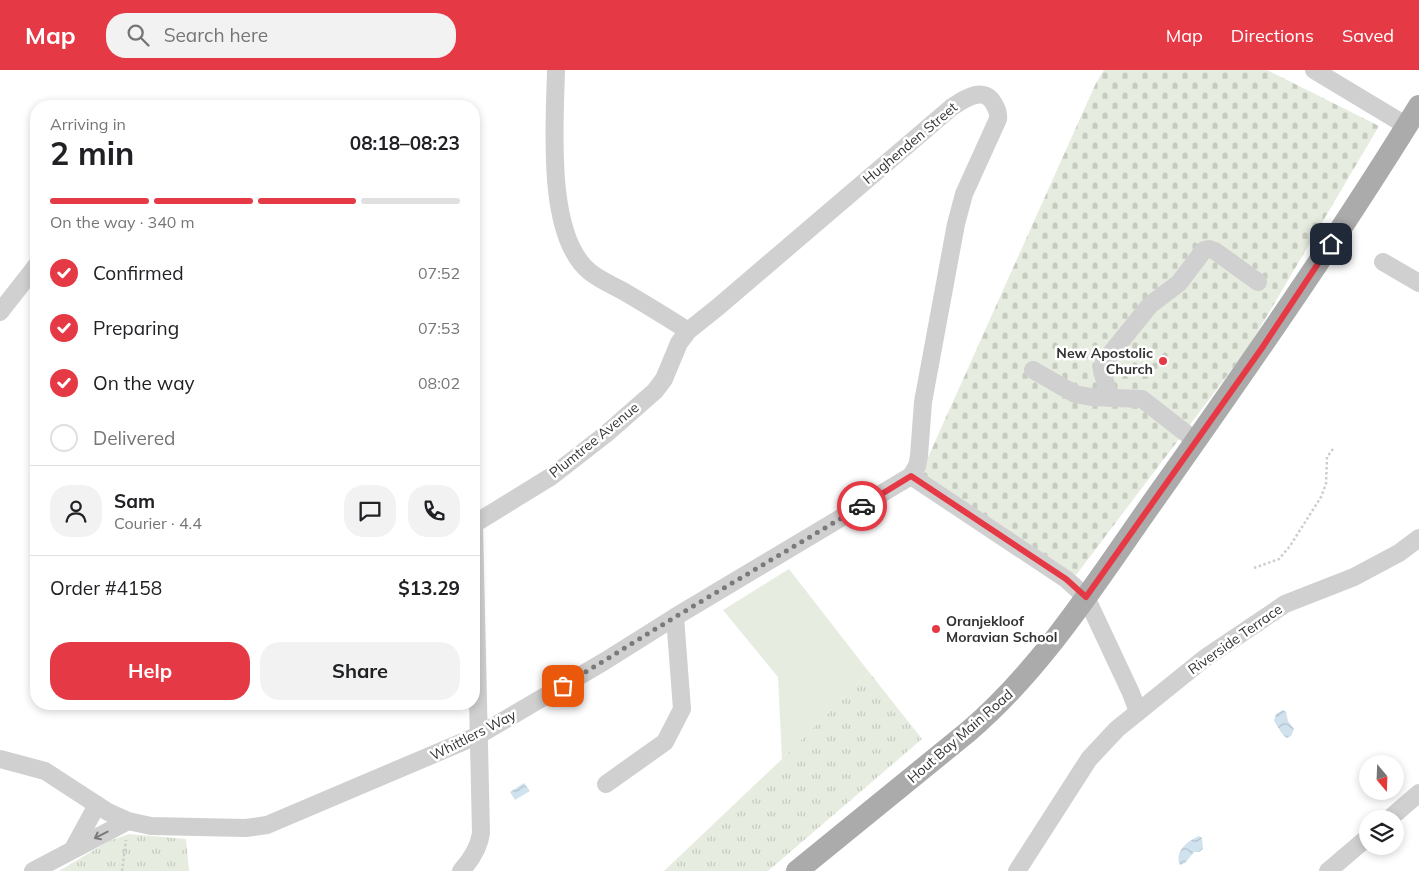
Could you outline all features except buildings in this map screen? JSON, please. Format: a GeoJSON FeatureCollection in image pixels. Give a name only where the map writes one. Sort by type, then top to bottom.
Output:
{"type":"FeatureCollection","features":[{"type":"Feature","properties":{"kind":"main road","name":"Hout Bay Main Road"},"geometry":{"type":"LineString","coordinates":[[797,871],[869,814],[991,712],[1035,664],[1086,597],[1262,348],[1336,237],[1419,106]]}},
{"type":"Feature","properties":{"kind":"street"},"geometry":{"type":"LineString","coordinates":[[556,70],[556,186],[564,227],[574,252],[578,259],[592,273],[667,316],[688,331]]}},
{"type":"Feature","properties":{"kind":"street"},"geometry":{"type":"LineString","coordinates":[[1314,70],[1407,126]]}},
{"type":"Feature","properties":{"kind":"street","name":"Hughenden Street"},"geometry":{"type":"LineString","coordinates":[[688,331],[952,107],[978,94],[992,100],[998,112],[998,119],[964,194],[956,224],[923,402],[919,456],[917,466],[911,476]]}},
{"type":"Feature","properties":{"kind":"street"},"geometry":{"type":"LineString","coordinates":[[1110,398],[1102,371],[1104,362],[1150,305],[1179,283],[1204,250],[1215,251],[1258,282]]}},
{"type":"Feature","properties":{"kind":"street"},"geometry":{"type":"LineString","coordinates":[[1383,262],[1419,283]]}},
{"type":"Feature","properties":{"kind":"street"},"geometry":{"type":"LineString","coordinates":[[0,312],[30,274]]}},
{"type":"Feature","properties":{"kind":"street","name":"Plumtree Avenue"},"geometry":{"type":"LineString","coordinates":[[480,520],[552,476],[606,434],[655,391],[664,379],[679,344],[688,331]]}},
{"type":"Feature","properties":{"kind":"street"},"geometry":{"type":"LineString","coordinates":[[1033,370],[1075,394],[1091,397],[1142,399],[1196,441]]}},
{"type":"Feature","properties":{"kind":"street"},"geometry":{"type":"LineString","coordinates":[[911,476],[1066,579],[1086,597],[1138,712]]}},
{"type":"Feature","properties":{"kind":"street","name":"Whittlers Way"},"geometry":{"type":"LineString","coordinates":[[0,759],[45,771],[97,805],[128,821],[151,826],[246,828],[267,825],[479,735],[605,662],[675,617],[911,476]]}},
{"type":"Feature","properties":{"kind":"street","name":"Riverside Terrace"},"geometry":{"type":"LineString","coordinates":[[1017,871],[1090,759],[1117,729],[1205,658],[1285,604],[1360,574],[1399,553],[1419,538]]}},
{"type":"Feature","properties":{"kind":"street"},"geometry":{"type":"LineString","coordinates":[[606,784],[665,742],[682,709],[675,617]]}},
{"type":"Feature","properties":{"kind":"street"},"geometry":{"type":"LineString","coordinates":[[461,871],[473,856],[480,840],[478,710]]}},
{"type":"Feature","properties":{"kind":"street"},"geometry":{"type":"LineString","coordinates":[[1399,810],[1419,793]]}},
{"type":"Feature","properties":{"kind":"street"},"geometry":{"type":"LineString","coordinates":[[73,849],[97,805]]}},
{"type":"Feature","properties":{"kind":"street"},"geometry":{"type":"LineString","coordinates":[[33,871],[128,821]]}},
{"type":"Feature","properties":{"kind":"street"},"geometry":{"type":"LineString","coordinates":[[1328,871],[1359,845]]}},
{"type":"Feature","properties":{"kind":"path"},"geometry":{"type":"LineString","coordinates":[[1254,568],[1279,559],[1290,546],[1321,497],[1326,484],[1327,457],[1334,449]]}},
{"type":"Feature","properties":{"kind":"path"},"geometry":{"type":"LineString","coordinates":[[122,871],[128,821]]}},
{"type":"Feature","properties":{"kind":"green space"},"geometry":{"type":"Polygon","coordinates":[[[1104,70],[1267,70],[1379,126],[1248,348],[1076,575],[921,473],[1096,83],[1104,70]]]}},
{"type":"Feature","properties":{"kind":"green space"},"geometry":{"type":"Polygon","coordinates":[[[789,569],[869,672],[782,759],[778,677],[723,610],[789,569]]]}},
{"type":"Feature","properties":{"kind":"green space"},"geometry":{"type":"Polygon","coordinates":[[[869,672],[922,739],[768,871],[664,871],[782,759],[869,672]]]}},
{"type":"Feature","properties":{"kind":"green space"},"geometry":{"type":"Polygon","coordinates":[[[129,834],[186,839],[189,871],[59,871],[109,841],[129,834]]]}},
{"type":"Feature","properties":{"kind":"water"},"geometry":{"type":"Polygon","coordinates":[[[1283,710],[1286,712],[1288,721],[1294,729],[1291,736],[1287,738],[1274,721],[1276,714],[1283,710]]]}},
{"type":"Feature","properties":{"kind":"water"},"geometry":{"type":"Polygon","coordinates":[[[524,783],[530,791],[515,800],[510,792],[524,783]]]}},
{"type":"Feature","properties":{"kind":"water"},"geometry":{"type":"Polygon","coordinates":[[[1199,836],[1202,838],[1203,849],[1199,852],[1194,852],[1185,863],[1180,865],[1180,851],[1190,841],[1199,836]]]}},
{"type":"Feature","properties":{"kind":"way so far"},"geometry":{"type":"LineString","coordinates":[[563,686],[862,506]]}},
{"type":"Feature","properties":{"kind":"place","name":"New Apostolic Church"},"geometry":{"type":"Point","coordinates":[1163,361]}},
{"type":"Feature","properties":{"kind":"place","name":"Oranjekloof Moravian School"},"geometry":{"type":"Point","coordinates":[936,629]}},
{"type":"Feature","properties":{"kind":"route"},"geometry":{"type":"LineString","coordinates":[[862,506],[911,476],[1066,579],[1086,597],[1262,348],[1331,244]]}}]}
